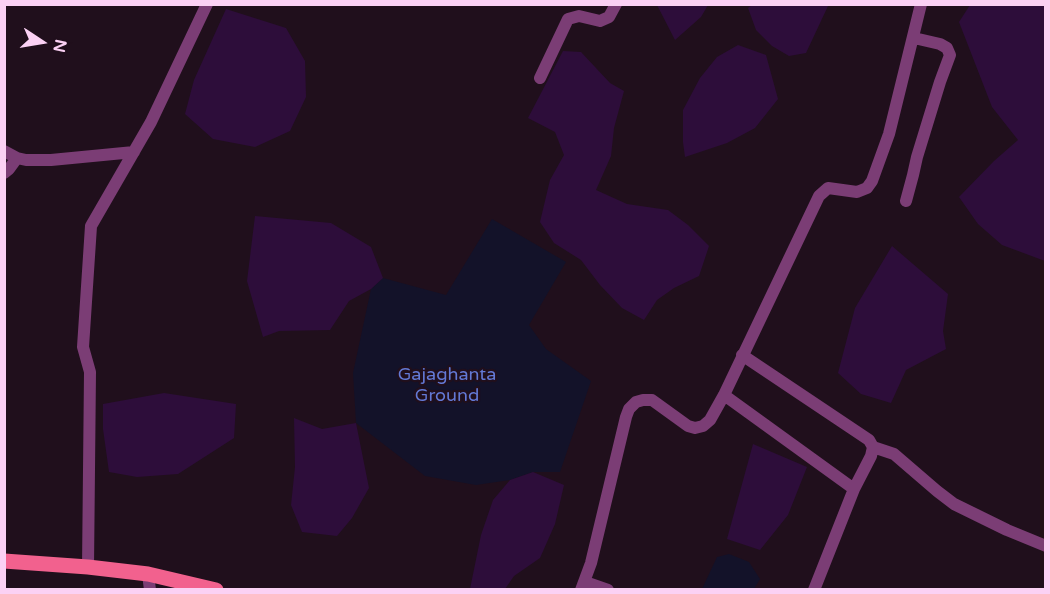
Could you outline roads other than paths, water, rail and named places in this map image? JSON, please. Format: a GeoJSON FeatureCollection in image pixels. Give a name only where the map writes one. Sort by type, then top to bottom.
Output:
{"type":"FeatureCollection","features":[{"type":"Feature","properties":{"kind":"main road"},"geometry":{"type":"LineString","coordinates":[[4,561],[88,567],[149,582],[216,590]]}},
{"type":"Feature","properties":{"kind":"street"},"geometry":{"type":"LineString","coordinates":[[88,567],[90,372],[83,347],[91,226],[151,122],[207,4]]}},
{"type":"Feature","properties":{"kind":"street"},"geometry":{"type":"LineString","coordinates":[[540,78],[568,19],[579,16],[600,21],[609,17],[616,4]]}},
{"type":"Feature","properties":{"kind":"street"},"geometry":{"type":"LineString","coordinates":[[608,590],[583,586],[591,563],[629,408],[636,402],[652,400],[688,426],[695,428],[703,426],[710,420],[819,196],[828,188],[857,192],[867,188],[872,181],[889,134],[921,4]]}},
{"type":"Feature","properties":{"kind":"street"},"geometry":{"type":"LineString","coordinates":[[906,201],[914,175],[916,157],[950,55],[947,48],[940,44],[914,38]]}},
{"type":"Feature","properties":{"kind":"street"},"geometry":{"type":"LineString","coordinates":[[4,152],[26,160],[51,160],[134,152]]}},
{"type":"Feature","properties":{"kind":"street"},"geometry":{"type":"LineString","coordinates":[[4,173],[17,158]]}},
{"type":"Feature","properties":{"kind":"street"},"geometry":{"type":"LineString","coordinates":[[742,356],[869,440],[873,447],[894,454],[954,504],[1007,531],[1046,546]]}},
{"type":"Feature","properties":{"kind":"street"},"geometry":{"type":"LineString","coordinates":[[724,395],[854,489]]}},
{"type":"Feature","properties":{"kind":"street"},"geometry":{"type":"LineString","coordinates":[[814,590],[873,447]]}},
{"type":"Feature","properties":{"kind":"park label","name":"Gajaghanta Ground"},"geometry":{"type":"Point","coordinates":[447,385]}}]}
